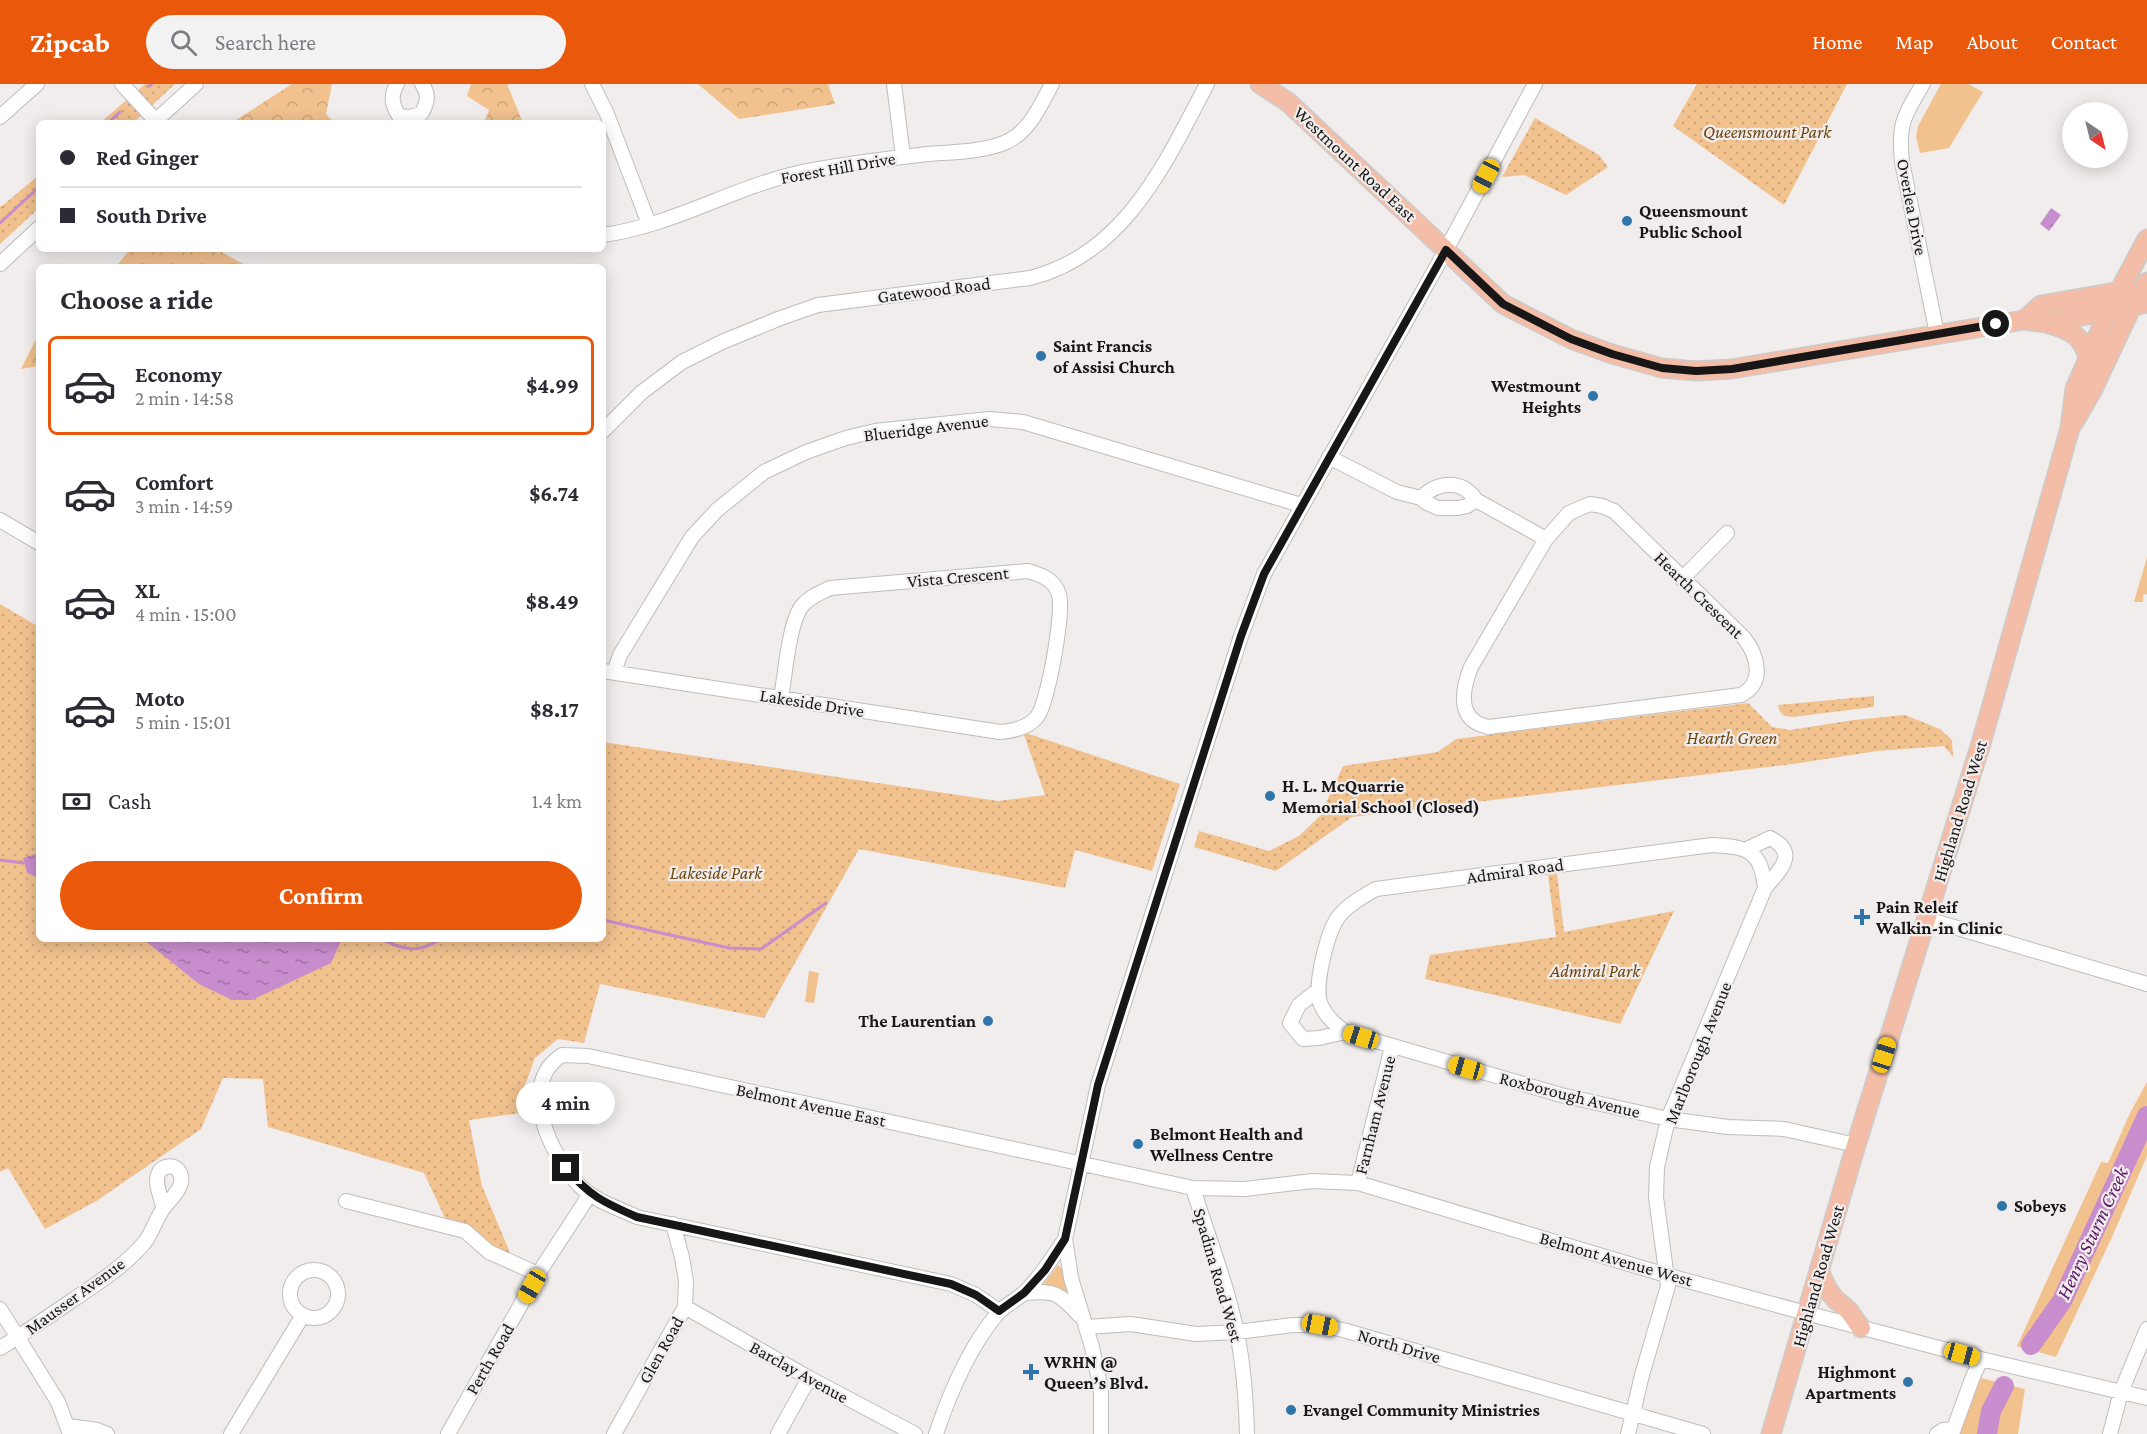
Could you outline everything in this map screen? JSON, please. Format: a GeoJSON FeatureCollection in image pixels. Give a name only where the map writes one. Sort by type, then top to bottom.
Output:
{"type":"FeatureCollection","features":[{"type":"Feature","properties":{"kind":"main road","name":"Westmount Road East"},"geometry":{"type":"LineString","coordinates":[[1260,84],[1288,102],[1503,304],[1571,339],[1612,354],[1662,368],[1696,371],[1732,369],[2024,320]]}},
{"type":"Feature","properties":{"kind":"main road","name":"Highland Road West"},"geometry":{"type":"LineString","coordinates":[[1771,1434],[1856,1145],[1982,740],[2070,428],[2075,389],[2109,310],[2147,239]]}},
{"type":"Feature","properties":{"kind":"main road"},"geometry":{"type":"LineString","coordinates":[[2024,320],[2041,305],[2120,291],[2143,293]]}},
{"type":"Feature","properties":{"kind":"main road","name":"Highland Road West"},"geometry":{"type":"LineString","coordinates":[[2070,428],[2143,293]]}},
{"type":"Feature","properties":{"kind":"main road"},"geometry":{"type":"LineString","coordinates":[[2047,323],[2109,310],[2143,293]]}},
{"type":"Feature","properties":{"kind":"main road"},"geometry":{"type":"LineString","coordinates":[[2024,320],[2066,328],[2083,342],[2088,358]]}},
{"type":"Feature","properties":{"kind":"main road"},"geometry":{"type":"LineString","coordinates":[[1819,1271],[1828,1290],[1849,1311],[1861,1328]]}},
{"type":"Feature","properties":{"kind":"street"},"geometry":{"type":"LineString","coordinates":[[0,117],[37,84]]}},
{"type":"Feature","properties":{"kind":"street"},"geometry":{"type":"LineString","coordinates":[[122,84],[154,120]]}},
{"type":"Feature","properties":{"kind":"street"},"geometry":{"type":"LineString","coordinates":[[158,120],[196,84]]}},
{"type":"Feature","properties":{"kind":"street"},"geometry":{"type":"LineString","coordinates":[[397,84],[392,98],[394,108],[399,116],[409,117],[421,114],[428,103],[426,90],[422,84]]}},
{"type":"Feature","properties":{"kind":"street"},"geometry":{"type":"LineString","coordinates":[[592,84],[608,114],[649,224]]}},
{"type":"Feature","properties":{"kind":"street"},"geometry":{"type":"LineString","coordinates":[[894,84],[903,157]]}},
{"type":"Feature","properties":{"kind":"street","name":"Forest Hill Drive"},"geometry":{"type":"LineString","coordinates":[[606,235],[649,224],[794,174],[903,157],[987,148],[1006,142],[1023,130],[1034,117],[1052,84]]}},
{"type":"Feature","properties":{"kind":"street","name":"Gatewood Road"},"geometry":{"type":"LineString","coordinates":[[606,428],[642,392],[682,362],[722,342],[778,319],[818,305],[1030,278],[1049,273],[1073,262],[1092,250],[1117,229],[1135,208],[1173,150],[1207,84]]}},
{"type":"Feature","properties":{"kind":"street"},"geometry":{"type":"LineString","coordinates":[[1101,1434],[1101,1393],[1085,1323],[1071,1278],[1065,1239],[1098,1085],[1241,636],[1264,574],[1446,250],[1535,84]]}},
{"type":"Feature","properties":{"kind":"street","name":"Overlea Drive"},"geometry":{"type":"LineString","coordinates":[[1923,84],[1905,114],[1900,138],[1902,162],[1937,334]]}},
{"type":"Feature","properties":{"kind":"street"},"geometry":{"type":"LineString","coordinates":[[0,264],[36,231]]}},
{"type":"Feature","properties":{"kind":"street","name":"Blueridge Avenue"},"geometry":{"type":"LineString","coordinates":[[608,672],[692,537],[717,510],[764,472],[806,452],[875,431],[989,419],[1023,422],[1301,505]]}},
{"type":"Feature","properties":{"kind":"street"},"geometry":{"type":"LineString","coordinates":[[1329,457],[1397,492],[1421,498],[1427,503],[1449,509],[1467,506],[1476,500]]}},
{"type":"Feature","properties":{"kind":"street"},"geometry":{"type":"LineString","coordinates":[[1421,498],[1429,490],[1450,485],[1462,487],[1476,500],[1546,539]]}},
{"type":"Feature","properties":{"kind":"street","name":"Hearth Crescent"},"geometry":{"type":"LineString","coordinates":[[1590,504],[1602,506],[1614,512],[1682,579],[1750,646],[1755,657],[1756,677],[1749,690],[1729,696],[1489,727],[1480,726],[1465,708],[1464,684],[1471,667],[1546,539],[1569,513],[1590,504]]}},
{"type":"Feature","properties":{"kind":"street"},"geometry":{"type":"LineString","coordinates":[[0,520],[36,541]]}},
{"type":"Feature","properties":{"kind":"street"},"geometry":{"type":"LineString","coordinates":[[1682,579],[1727,533]]}},
{"type":"Feature","properties":{"kind":"street","name":"Vista Crescent"},"geometry":{"type":"LineString","coordinates":[[781,698],[794,620],[802,606],[813,596],[830,588],[1028,571],[1044,576],[1053,584],[1059,595],[1060,615],[1045,702],[1037,718],[1021,728]]}},
{"type":"Feature","properties":{"kind":"street","name":"Lakeside Drive"},"geometry":{"type":"LineString","coordinates":[[608,672],[1000,732],[1021,728]]}},
{"type":"Feature","properties":{"kind":"street","name":"Marlborough Avenue"},"geometry":{"type":"LineString","coordinates":[[1628,1434],[1667,1293],[1656,1197],[1657,1167],[1668,1119],[1765,888],[1785,864],[1786,852],[1778,842],[1770,838],[1747,849]]}},
{"type":"Feature","properties":{"kind":"street","name":"Admiral Road"},"geometry":{"type":"LineString","coordinates":[[1318,990],[1328,941],[1334,925],[1346,909],[1359,898],[1376,889],[1712,845],[1737,846],[1747,849]]}},
{"type":"Feature","properties":{"kind":"street"},"geometry":{"type":"LineString","coordinates":[[1747,849],[1758,860],[1765,888]]}},
{"type":"Feature","properties":{"kind":"street"},"geometry":{"type":"LineString","coordinates":[[1927,919],[2147,984]]}},
{"type":"Feature","properties":{"kind":"street"},"geometry":{"type":"LineString","coordinates":[[1345,1032],[1303,1039],[1290,1023],[1299,1005],[1318,990],[1320,1003],[1326,1014],[1345,1032],[1392,1047]]}},
{"type":"Feature","properties":{"kind":"street","name":"Roxborough Avenue"},"geometry":{"type":"LineString","coordinates":[[1392,1047],[1561,1095],[1668,1119],[1728,1127],[1784,1129],[1856,1145]]}},
{"type":"Feature","properties":{"kind":"street","name":"Farnham Avenue"},"geometry":{"type":"LineString","coordinates":[[1358,1183],[1392,1047]]}},
{"type":"Feature","properties":{"kind":"street","name":"Belmont Avenue East"},"geometry":{"type":"LineString","coordinates":[[590,1194],[580,1186],[555,1153],[541,1114],[540,1096],[546,1068],[562,1055],[588,1056],[1080,1164]]}},
{"type":"Feature","properties":{"kind":"street","name":"Belmont Avenue West"},"geometry":{"type":"LineString","coordinates":[[1080,1164],[1193,1188],[1245,1189],[1311,1181],[1358,1183],[1666,1275],[1982,1359],[2147,1398]]}},
{"type":"Feature","properties":{"kind":"street","name":"Spadina Road West"},"geometry":{"type":"LineString","coordinates":[[1193,1188],[1219,1266],[1237,1332],[1245,1385],[1247,1434]]}},
{"type":"Feature","properties":{"kind":"street"},"geometry":{"type":"LineString","coordinates":[[590,1194],[637,1217],[951,1284],[976,1295],[999,1311]]}},
{"type":"Feature","properties":{"kind":"street","name":"Perth Road"},"geometry":{"type":"LineString","coordinates":[[448,1434],[538,1274],[590,1194]]}},
{"type":"Feature","properties":{"kind":"street"},"geometry":{"type":"LineString","coordinates":[[346,1201],[465,1231],[489,1252],[538,1274]]}},
{"type":"Feature","properties":{"kind":"street","name":"Mausser Avenue"},"geometry":{"type":"LineString","coordinates":[[0,1348],[109,1275],[144,1242],[159,1219],[163,1208]]}},
{"type":"Feature","properties":{"kind":"street","name":"Glen Road"},"geometry":{"type":"LineString","coordinates":[[614,1434],[685,1307],[684,1265],[673,1224]]}},
{"type":"Feature","properties":{"kind":"street"},"geometry":{"type":"LineString","coordinates":[[936,1434],[964,1365],[982,1333],[999,1311],[1024,1293],[1045,1270],[1065,1239]]}},
{"type":"Feature","properties":{"kind":"street"},"geometry":{"type":"LineString","coordinates":[[1024,1293],[1049,1291],[1064,1298],[1085,1323]]}},
{"type":"Feature","properties":{"kind":"street","name":"Barclay Avenue"},"geometry":{"type":"LineString","coordinates":[[685,1307],[809,1378],[915,1434]]}},
{"type":"Feature","properties":{"kind":"street"},"geometry":{"type":"LineString","coordinates":[[0,1310],[58,1402],[69,1430],[97,1430],[107,1434]]}},
{"type":"Feature","properties":{"kind":"street"},"geometry":{"type":"LineString","coordinates":[[231,1434],[303,1315]]}},
{"type":"Feature","properties":{"kind":"street","name":"North Drive"},"geometry":{"type":"LineString","coordinates":[[1085,1323],[1131,1324],[1196,1334],[1293,1325],[1320,1325],[1703,1434]]}},
{"type":"Feature","properties":{"kind":"street"},"geometry":{"type":"LineString","coordinates":[[2110,1434],[2121,1392],[2147,1329]]}},
{"type":"Feature","properties":{"kind":"street"},"geometry":{"type":"LineString","coordinates":[[1937,1434],[1943,1430],[1953,1431],[1971,1378],[1982,1359]]}},
{"type":"Feature","properties":{"kind":"street"},"geometry":{"type":"LineString","coordinates":[[778,1434],[809,1378]]}},
{"type":"Feature","properties":{"kind":"green space"},"geometry":{"type":"Polygon","coordinates":[[[145,84],[175,84],[136,120],[103,120],[145,84]]]}},
{"type":"Feature","properties":{"kind":"green space"},"geometry":{"type":"Polygon","coordinates":[[[292,84],[332,84],[326,114],[332,120],[236,120],[292,84]]]}},
{"type":"Feature","properties":{"kind":"green space"},"geometry":{"type":"Polygon","coordinates":[[[471,84],[507,84],[522,120],[485,120],[489,110],[467,96],[471,84]]]}},
{"type":"Feature","properties":{"kind":"green space"},"geometry":{"type":"Polygon","coordinates":[[[698,84],[828,84],[835,104],[739,119],[698,84]]]}},
{"type":"Feature","properties":{"kind":"green space","name":"Queensmount Park"},"geometry":{"type":"Polygon","coordinates":[[[1697,84],[1847,84],[1784,205],[1673,126],[1697,84]]]}},
{"type":"Feature","properties":{"kind":"green space"},"geometry":{"type":"Polygon","coordinates":[[[1941,84],[1968,84],[1983,92],[1949,148],[1920,153],[1916,137],[1918,126],[1941,84]]]}},
{"type":"Feature","properties":{"kind":"green space"},"geometry":{"type":"Polygon","coordinates":[[[1535,118],[1599,155],[1608,167],[1566,195],[1524,175],[1502,177],[1535,118]]]}},
{"type":"Feature","properties":{"kind":"green space"},"geometry":{"type":"Polygon","coordinates":[[[36,178],[36,211],[0,244],[0,206],[36,178]]]}},
{"type":"Feature","properties":{"kind":"green space"},"geometry":{"type":"Polygon","coordinates":[[[128,252],[222,252],[244,264],[118,264],[128,252]]]}},
{"type":"Feature","properties":{"kind":"green space"},"geometry":{"type":"Polygon","coordinates":[[[36,339],[36,366],[21,369],[36,339]]]}},
{"type":"Feature","properties":{"kind":"green space"},"geometry":{"type":"Polygon","coordinates":[[[2147,557],[2147,594],[2143,595],[2143,602],[2134,602],[2147,557]]]}},
{"type":"Feature","properties":{"kind":"green space","name":"Lakeside Park"},"geometry":{"type":"Polygon","coordinates":[[[0,604],[36,625],[36,942],[606,942],[606,742],[998,801],[1045,795],[1023,732],[1180,784],[1152,871],[1075,850],[1065,888],[859,849],[764,1018],[600,984],[584,1043],[558,1039],[535,1058],[524,1088],[528,1112],[469,1120],[482,1186],[511,1255],[491,1246],[471,1229],[445,1218],[424,1173],[268,1127],[263,1079],[223,1078],[201,1129],[98,1200],[45,1229],[8,1168],[0,1172],[0,604]]]}},
{"type":"Feature","properties":{"kind":"green space"},"geometry":{"type":"Polygon","coordinates":[[[1874,696],[1874,707],[1792,717],[1782,714],[1778,705],[1874,696]]]}},
{"type":"Feature","properties":{"kind":"green space","name":"Hearth Green"},"geometry":{"type":"Polygon","coordinates":[[[1748,703],[1772,727],[1790,730],[1905,715],[1940,729],[1952,740],[1953,757],[1944,746],[1877,751],[1793,764],[1352,817],[1276,871],[1194,847],[1199,831],[1269,851],[1299,836],[1320,816],[1343,766],[1438,752],[1456,739],[1748,703]]]}},
{"type":"Feature","properties":{"kind":"green space","name":"Admiral Park"},"geometry":{"type":"Polygon","coordinates":[[[1557,874],[1564,932],[1674,911],[1620,1024],[1425,979],[1430,955],[1556,937],[1548,875],[1557,874]]]}},
{"type":"Feature","properties":{"kind":"green space"},"geometry":{"type":"Polygon","coordinates":[[[809,971],[819,973],[814,1003],[805,1002],[809,971]]]}},
{"type":"Feature","properties":{"kind":"green space"},"geometry":{"type":"Polygon","coordinates":[[[2147,1082],[2147,1156],[2056,1357],[2017,1346],[2101,1162],[2108,1163],[2130,1113],[2147,1082]]]}},
{"type":"Feature","properties":{"kind":"green space"},"geometry":{"type":"Polygon","coordinates":[[[1058,1265],[1062,1268],[1067,1291],[1065,1293],[1042,1286],[1058,1265]]]}},
{"type":"Feature","properties":{"kind":"green space"},"geometry":{"type":"Polygon","coordinates":[[[1981,1378],[2025,1389],[2018,1434],[1959,1434],[1981,1378]]]}},
{"type":"Feature","properties":{"kind":"water"},"geometry":{"type":"Polygon","coordinates":[[[2051,208],[2061,215],[2049,231],[2040,224],[2051,208]]]}},
{"type":"Feature","properties":{"kind":"water"},"geometry":{"type":"Polygon","coordinates":[[[36,854],[36,877],[27,873],[23,858],[36,854]]]}},
{"type":"Feature","properties":{"kind":"water"},"geometry":{"type":"Polygon","coordinates":[[[147,942],[341,942],[331,963],[252,1000],[232,1000],[199,984],[147,942]]]}},
{"type":"Feature","properties":{"kind":"waterway"},"geometry":{"type":"LineString","coordinates":[[111,120],[120,112]]}},
{"type":"Feature","properties":{"kind":"waterway"},"geometry":{"type":"LineString","coordinates":[[0,223],[36,190]]}},
{"type":"Feature","properties":{"kind":"waterway"},"geometry":{"type":"LineString","coordinates":[[0,860],[23,863]]}},
{"type":"Feature","properties":{"kind":"waterway"},"geometry":{"type":"LineString","coordinates":[[606,921],[729,948],[761,949],[826,903]]}},
{"type":"Feature","properties":{"kind":"waterway"},"geometry":{"type":"LineString","coordinates":[[387,942],[411,949],[425,947],[436,942]]}},
{"type":"Feature","properties":{"kind":"waterway","name":"Henry Sturm Creek"},"geometry":{"type":"LineString","coordinates":[[2031,1345],[2062,1301],[2147,1116]]}},
{"type":"Feature","properties":{"kind":"waterway","name":"Henry Sturm Creek"},"geometry":{"type":"LineString","coordinates":[[1987,1434],[1991,1411],[2004,1386]]}},
{"type":"Feature","properties":{"kind":"place","name":"Queensmount Public School"},"geometry":{"type":"Point","coordinates":[1627,221]}},
{"type":"Feature","properties":{"kind":"place","name":"Saint Francis of Assisi Church"},"geometry":{"type":"Point","coordinates":[1041,356]}},
{"type":"Feature","properties":{"kind":"place","name":"Westmount Heights"},"geometry":{"type":"Point","coordinates":[1593,396]}},
{"type":"Feature","properties":{"kind":"place","name":"H. L. McQuarrie Memorial School (Closed)"},"geometry":{"type":"Point","coordinates":[1270,796]}},
{"type":"Feature","properties":{"kind":"place","name":"Pain Releif Walkin-in Clinic"},"geometry":{"type":"Point","coordinates":[1862,917]}},
{"type":"Feature","properties":{"kind":"place","name":"The Laurentian"},"geometry":{"type":"Point","coordinates":[988,1021]}},
{"type":"Feature","properties":{"kind":"place","name":"Belmont Health and Wellness Centre"},"geometry":{"type":"Point","coordinates":[1138,1144]}},
{"type":"Feature","properties":{"kind":"place","name":"Sobeys"},"geometry":{"type":"Point","coordinates":[2002,1206]}},
{"type":"Feature","properties":{"kind":"place","name":"WRHN @ Queen’s Blvd."},"geometry":{"type":"Point","coordinates":[1031,1372]}},
{"type":"Feature","properties":{"kind":"place","name":"Highmont Apartments"},"geometry":{"type":"Point","coordinates":[1908,1382]}},
{"type":"Feature","properties":{"kind":"place","name":"Evangel Community Ministries"},"geometry":{"type":"Point","coordinates":[1291,1410]}},
{"type":"Feature","properties":{"kind":"route"},"geometry":{"type":"LineString","coordinates":[[566,1168],[580,1186],[590,1194],[637,1217],[951,1284],[976,1295],[999,1311],[1024,1293],[1045,1270],[1065,1239],[1098,1085],[1241,636],[1264,574],[1446,250],[1503,304],[1571,339],[1612,354],[1662,368],[1696,371],[1732,369],[1996,324]]}}]}
